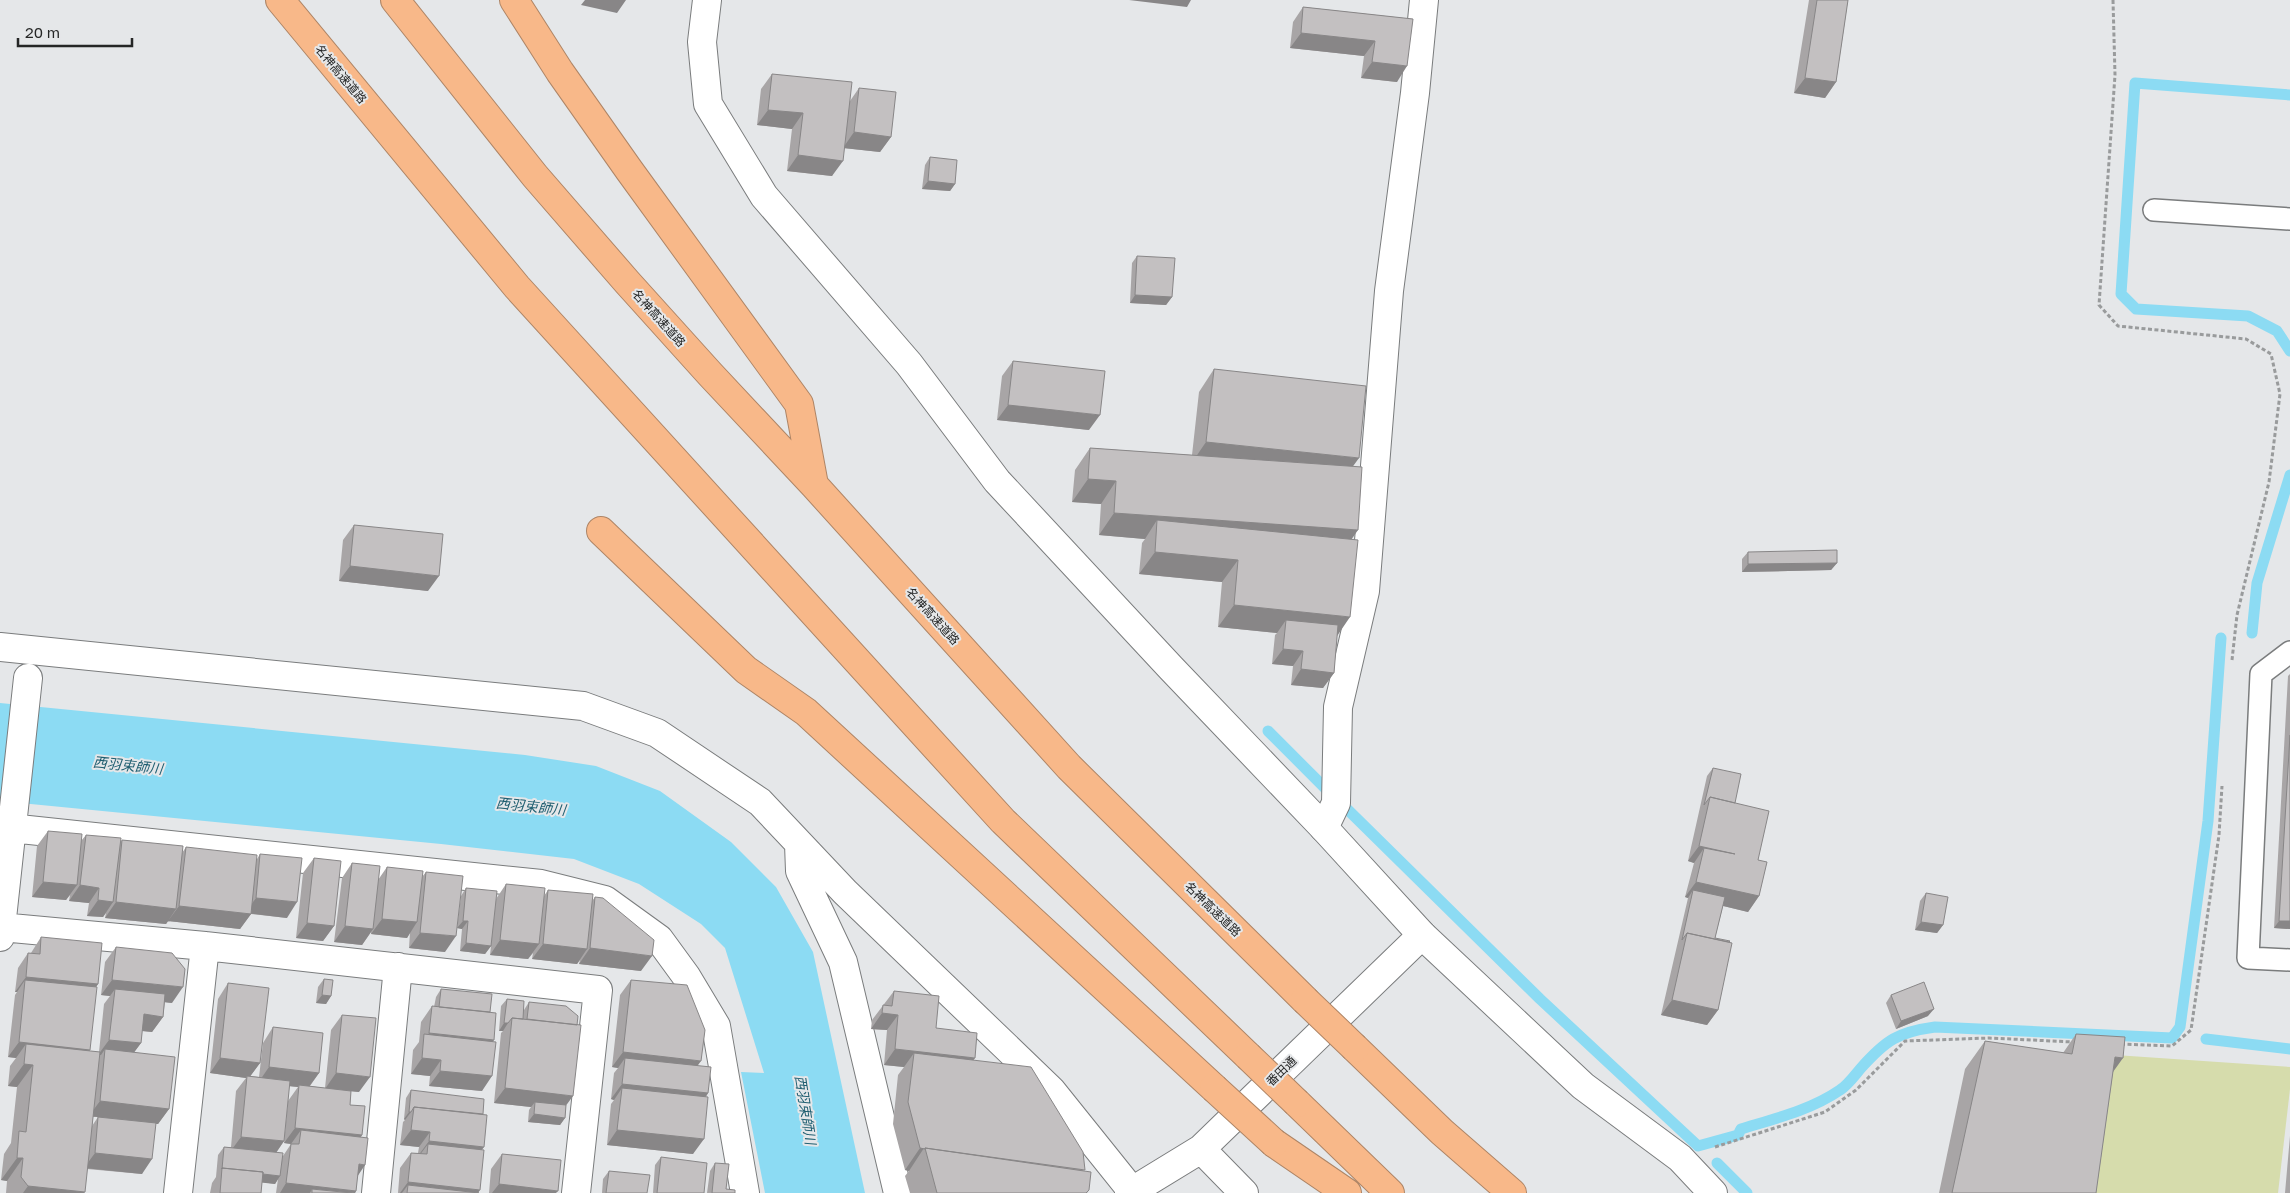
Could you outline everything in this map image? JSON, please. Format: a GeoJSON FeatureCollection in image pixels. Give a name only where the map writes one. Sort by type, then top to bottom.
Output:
{"type":"FeatureCollection","features":[{"type":"Feature","properties":{"kind":"highway","name":"名神高速道路"},"geometry":{"type":"LineString","coordinates":[[280,0],[517,287],[1003,821],[1390,1193]]}},
{"type":"Feature","properties":{"kind":"highway","name":"名神高速道路"},"geometry":{"type":"LineString","coordinates":[[395,0],[535,176],[627,282],[1069,767],[1442,1132],[1512,1193]]}},
{"type":"Feature","properties":{"kind":"highway"},"geometry":{"type":"LineString","coordinates":[[514,0],[560,72],[629,170],[799,404],[814,485]]}},
{"type":"Feature","properties":{"kind":"highway"},"geometry":{"type":"LineString","coordinates":[[601,531],[746,670],[806,712],[1274,1143],[1346,1193]]}},
{"type":"Feature","properties":{"kind":"street"},"geometry":{"type":"LineString","coordinates":[[707,0],[702,42],[708,104],[764,196],[909,364],[997,481],[1171,668],[1324,828],[1422,935],[1584,1086],[1680,1158],[1713,1193]]}},
{"type":"Feature","properties":{"kind":"street"},"geometry":{"type":"LineString","coordinates":[[1324,828],[1336,803],[1338,707],[1365,591],[1389,291],[1415,93],[1424,0]]}},
{"type":"Feature","properties":{"kind":"street"},"geometry":{"type":"LineString","coordinates":[[0,647],[583,706],[657,733],[760,802],[845,892],[1051,1090],[1131,1192]]}},
{"type":"Feature","properties":{"kind":"street"},"geometry":{"type":"LineString","coordinates":[[28,678],[7,828],[0,930],[205,946],[598,990],[576,1193]]}},
{"type":"Feature","properties":{"kind":"street"},"geometry":{"type":"LineString","coordinates":[[7,828],[541,884],[605,900],[660,939],[686,976],[716,1026],[745,1193]]}},
{"type":"Feature","properties":{"kind":"street"},"geometry":{"type":"LineString","coordinates":[[799,844],[800,871],[843,962],[898,1193]]}},
{"type":"Feature","properties":{"kind":"street","name":"番田通"},"geometry":{"type":"LineString","coordinates":[[1131,1192],[1201,1149],[1422,935]]}},
{"type":"Feature","properties":{"kind":"street"},"geometry":{"type":"LineString","coordinates":[[178,1193],[205,946]]}},
{"type":"Feature","properties":{"kind":"street"},"geometry":{"type":"LineString","coordinates":[[376,1193],[398,967]]}},
{"type":"Feature","properties":{"kind":"street"},"geometry":{"type":"LineString","coordinates":[[1201,1149],[1244,1193]]}},
{"type":"Feature","properties":{"kind":"lane"},"geometry":{"type":"LineString","coordinates":[[2154,210],[2290,219]]}},
{"type":"Feature","properties":{"kind":"lane"},"geometry":{"type":"LineString","coordinates":[[2290,652],[2261,674],[2248,958],[2290,960]]}},
{"type":"Feature","properties":{"kind":"path"},"geometry":{"type":"LineString","coordinates":[[2113,0],[2115,75],[2099,305],[2118,326],[2246,339],[2271,354],[2280,394],[2269,482],[2237,615],[2232,662]]}},
{"type":"Feature","properties":{"kind":"path"},"geometry":{"type":"LineString","coordinates":[[2114,1044],[2172,1046],[2191,1030],[2219,835],[2223,777]]}},
{"type":"Feature","properties":{"kind":"path"},"geometry":{"type":"LineString","coordinates":[[1680,1158],[1825,1112],[1856,1090],[1905,1041],[1989,1038],[2076,1042]]}},
{"type":"Feature","properties":{"kind":"green space"},"geometry":{"type":"Polygon","coordinates":[[[2115,1055],[2290,1067],[2290,1089],[2278,1193],[2092,1193],[2115,1055]]]}},
{"type":"Feature","properties":{"kind":"water","name":"西羽束師川"},"geometry":{"type":"Polygon","coordinates":[[[0,703],[525,755],[596,766],[660,791],[731,842],[776,887],[813,952],[865,1193],[765,1193],[741,1072],[764,1073],[725,948],[701,924],[639,884],[574,859],[441,844],[0,801],[0,703]]]}},
{"type":"Feature","properties":{"kind":"building"},"geometry":{"type":"Polygon","coordinates":[[[1817,0],[1848,0],[1836,82],[1805,78],[1817,0]]]}},
{"type":"Feature","properties":{"kind":"building"},"geometry":{"type":"Polygon","coordinates":[[[1303,7],[1413,19],[1407,66],[1372,62],[1375,41],[1301,33],[1303,7]]]}},
{"type":"Feature","properties":{"kind":"building"},"geometry":{"type":"Polygon","coordinates":[[[772,74],[852,82],[843,161],[798,155],[803,113],[768,110],[772,74]]]}},
{"type":"Feature","properties":{"kind":"building"},"geometry":{"type":"Polygon","coordinates":[[[859,88],[896,92],[891,137],[854,132],[859,88]]]}},
{"type":"Feature","properties":{"kind":"building"},"geometry":{"type":"Polygon","coordinates":[[[930,157],[957,160],[955,184],[928,181],[930,157]]]}},
{"type":"Feature","properties":{"kind":"building"},"geometry":{"type":"Polygon","coordinates":[[[1137,256],[1175,258],[1172,297],[1135,295],[1137,256]]]}},
{"type":"Feature","properties":{"kind":"building"},"geometry":{"type":"Polygon","coordinates":[[[1013,361],[1105,371],[1100,415],[1008,405],[1013,361]]]}},
{"type":"Feature","properties":{"kind":"building"},"geometry":{"type":"Polygon","coordinates":[[[1214,369],[1366,386],[1359,458],[1206,442],[1214,369]]]}},
{"type":"Feature","properties":{"kind":"building"},"geometry":{"type":"Polygon","coordinates":[[[1090,448],[1362,467],[1358,530],[1114,513],[1116,481],[1088,479],[1090,448]]]}},
{"type":"Feature","properties":{"kind":"building"},"geometry":{"type":"Polygon","coordinates":[[[1157,520],[1358,540],[1350,617],[1234,605],[1238,560],[1155,552],[1157,520]]]}},
{"type":"Feature","properties":{"kind":"building"},"geometry":{"type":"Polygon","coordinates":[[[354,525],[443,534],[439,576],[350,566],[354,525]]]}},
{"type":"Feature","properties":{"kind":"building"},"geometry":{"type":"Polygon","coordinates":[[[1837,550],[1837,563],[1748,564],[1748,552],[1837,550]]]}},
{"type":"Feature","properties":{"kind":"building"},"geometry":{"type":"Polygon","coordinates":[[[1286,620],[1338,625],[1334,673],[1301,669],[1303,651],[1283,649],[1286,620]]]}},
{"type":"Feature","properties":{"kind":"building"},"geometry":{"type":"Polygon","coordinates":[[[2290,735],[2290,921],[2279,921],[2290,735]]]}},
{"type":"Feature","properties":{"kind":"building"},"geometry":{"type":"Polygon","coordinates":[[[1713,768],[1741,774],[1735,803],[1710,797],[1704,805],[1713,768]]]}},
{"type":"Feature","properties":{"kind":"building"},"geometry":{"type":"Polygon","coordinates":[[[1710,797],[1769,811],[1758,860],[1767,862],[1759,896],[1696,882],[1704,848],[1735,854],[1699,846],[1710,797]]]}},
{"type":"Feature","properties":{"kind":"building"},"geometry":{"type":"Polygon","coordinates":[[[48,831],[82,834],[77,885],[43,882],[48,831]]]}},
{"type":"Feature","properties":{"kind":"building"},"geometry":{"type":"Polygon","coordinates":[[[86,835],[121,838],[113,902],[98,900],[99,888],[80,885],[86,835]]]}},
{"type":"Feature","properties":{"kind":"building"},"geometry":{"type":"Polygon","coordinates":[[[122,840],[183,846],[176,909],[116,902],[122,840]]]}},
{"type":"Feature","properties":{"kind":"building"},"geometry":{"type":"Polygon","coordinates":[[[186,847],[257,855],[251,914],[179,906],[186,847]]]}},
{"type":"Feature","properties":{"kind":"building"},"geometry":{"type":"Polygon","coordinates":[[[260,854],[302,858],[297,902],[256,898],[260,854]]]}},
{"type":"Feature","properties":{"kind":"building"},"geometry":{"type":"Polygon","coordinates":[[[314,858],[341,861],[334,926],[307,923],[314,858]]]}},
{"type":"Feature","properties":{"kind":"building"},"geometry":{"type":"Polygon","coordinates":[[[352,863],[380,866],[373,929],[345,926],[352,863]]]}},
{"type":"Feature","properties":{"kind":"building"},"geometry":{"type":"Polygon","coordinates":[[[387,867],[423,871],[417,922],[382,919],[387,867]]]}},
{"type":"Feature","properties":{"kind":"building"},"geometry":{"type":"Polygon","coordinates":[[[426,872],[463,876],[456,936],[420,933],[426,872]]]}},
{"type":"Feature","properties":{"kind":"building"},"geometry":{"type":"Polygon","coordinates":[[[506,884],[545,888],[539,944],[500,940],[506,884]]]}},
{"type":"Feature","properties":{"kind":"building"},"geometry":{"type":"Polygon","coordinates":[[[466,888],[497,891],[491,946],[466,943],[468,921],[463,921],[466,888]]]}},
{"type":"Feature","properties":{"kind":"building"},"geometry":{"type":"Polygon","coordinates":[[[548,890],[593,894],[587,949],[543,944],[548,890]]]}},
{"type":"Feature","properties":{"kind":"building"},"geometry":{"type":"Polygon","coordinates":[[[1693,890],[1725,897],[1715,938],[1729,942],[1687,933],[1682,940],[1693,890]]]}},
{"type":"Feature","properties":{"kind":"building"},"geometry":{"type":"Polygon","coordinates":[[[1926,893],[1948,897],[1943,925],[1921,922],[1926,893]]]}},
{"type":"Feature","properties":{"kind":"building"},"geometry":{"type":"Polygon","coordinates":[[[595,897],[603,898],[654,940],[652,956],[590,948],[595,897]]]}},
{"type":"Feature","properties":{"kind":"building"},"geometry":{"type":"Polygon","coordinates":[[[1687,933],[1732,943],[1718,1010],[1672,1000],[1687,933]]]}},
{"type":"Feature","properties":{"kind":"building"},"geometry":{"type":"Polygon","coordinates":[[[41,937],[102,943],[98,984],[26,977],[28,953],[40,954],[41,937]]]}},
{"type":"Feature","properties":{"kind":"building"},"geometry":{"type":"Polygon","coordinates":[[[116,947],[172,953],[185,969],[183,987],[112,980],[116,947]]]}},
{"type":"Feature","properties":{"kind":"building"},"geometry":{"type":"Polygon","coordinates":[[[324,979],[333,980],[331,996],[322,995],[324,979]]]}},
{"type":"Feature","properties":{"kind":"building"},"geometry":{"type":"Polygon","coordinates":[[[25,980],[97,987],[90,1050],[19,1042],[25,980]]]}},
{"type":"Feature","properties":{"kind":"building"},"geometry":{"type":"Polygon","coordinates":[[[631,980],[687,985],[705,1030],[701,1061],[623,1052],[631,980]]]}},
{"type":"Feature","properties":{"kind":"building"},"geometry":{"type":"Polygon","coordinates":[[[1924,982],[1934,1009],[1901,1021],[1891,995],[1924,982]]]}},
{"type":"Feature","properties":{"kind":"building"},"geometry":{"type":"Polygon","coordinates":[[[228,983],[269,988],[260,1063],[220,1058],[228,983]]]}},
{"type":"Feature","properties":{"kind":"building"},"geometry":{"type":"Polygon","coordinates":[[[115,989],[165,994],[163,1017],[144,1014],[141,1043],[109,1040],[115,989]]]}},
{"type":"Feature","properties":{"kind":"building"},"geometry":{"type":"Polygon","coordinates":[[[441,989],[492,994],[490,1012],[439,1007],[441,989]]]}},
{"type":"Feature","properties":{"kind":"building"},"geometry":{"type":"Polygon","coordinates":[[[894,991],[939,996],[936,1028],[977,1033],[975,1058],[895,1049],[898,1015],[882,1013],[883,1005],[892,1006],[894,991]]]}},
{"type":"Feature","properties":{"kind":"building"},"geometry":{"type":"Polygon","coordinates":[[[507,999],[524,1001],[523,1019],[512,1018],[508,1023],[504,1023],[507,999]]]}},
{"type":"Feature","properties":{"kind":"building"},"geometry":{"type":"Polygon","coordinates":[[[529,1002],[566,1006],[578,1016],[577,1025],[527,1019],[529,1002]]]}},
{"type":"Feature","properties":{"kind":"building"},"geometry":{"type":"Polygon","coordinates":[[[432,1006],[496,1013],[494,1040],[429,1033],[432,1006]]]}},
{"type":"Feature","properties":{"kind":"building"},"geometry":{"type":"Polygon","coordinates":[[[342,1015],[376,1018],[370,1077],[336,1073],[342,1015]]]}},
{"type":"Feature","properties":{"kind":"building"},"geometry":{"type":"Polygon","coordinates":[[[512,1018],[581,1025],[573,1096],[505,1088],[512,1018]]]}},
{"type":"Feature","properties":{"kind":"building"},"geometry":{"type":"Polygon","coordinates":[[[273,1027],[323,1033],[319,1073],[269,1067],[273,1027]]]}},
{"type":"Feature","properties":{"kind":"building"},"geometry":{"type":"Polygon","coordinates":[[[424,1034],[496,1042],[492,1076],[440,1071],[441,1060],[422,1058],[424,1034]]]}},
{"type":"Feature","properties":{"kind":"building"},"geometry":{"type":"Polygon","coordinates":[[[2076,1034],[2125,1037],[2123,1058],[2115,1057],[2096,1193],[1952,1193],[1985,1041],[2072,1054],[2076,1034]]]}},
{"type":"Feature","properties":{"kind":"building"},"geometry":{"type":"Polygon","coordinates":[[[26,1044],[100,1052],[85,1192],[28,1186],[21,1177],[23,1158],[17,1158],[19,1131],[26,1132],[33,1065],[24,1064],[26,1044]]]}},
{"type":"Feature","properties":{"kind":"building"},"geometry":{"type":"Polygon","coordinates":[[[105,1049],[175,1057],[169,1109],[100,1101],[105,1049]]]}},
{"type":"Feature","properties":{"kind":"building"},"geometry":{"type":"Polygon","coordinates":[[[914,1053],[1031,1067],[1083,1152],[1085,1170],[920,1148],[908,1102],[914,1053]]]}},
{"type":"Feature","properties":{"kind":"building"},"geometry":{"type":"Polygon","coordinates":[[[625,1058],[711,1067],[708,1093],[622,1084],[625,1058]]]}},
{"type":"Feature","properties":{"kind":"building"},"geometry":{"type":"Polygon","coordinates":[[[247,1076],[290,1081],[284,1141],[241,1137],[247,1076]]]}},
{"type":"Feature","properties":{"kind":"building"},"geometry":{"type":"Polygon","coordinates":[[[299,1085],[351,1091],[350,1105],[365,1106],[362,1135],[295,1128],[299,1085]]]}},
{"type":"Feature","properties":{"kind":"building"},"geometry":{"type":"Polygon","coordinates":[[[622,1088],[708,1097],[704,1139],[617,1130],[622,1088]]]}},
{"type":"Feature","properties":{"kind":"building"},"geometry":{"type":"Polygon","coordinates":[[[411,1090],[484,1099],[483,1114],[414,1107],[409,1112],[411,1090]]]}},
{"type":"Feature","properties":{"kind":"building"},"geometry":{"type":"Polygon","coordinates":[[[535,1102],[566,1105],[565,1118],[534,1114],[535,1102]]]}},
{"type":"Feature","properties":{"kind":"building"},"geometry":{"type":"Polygon","coordinates":[[[414,1107],[487,1115],[484,1147],[429,1141],[430,1132],[411,1130],[414,1107]]]}},
{"type":"Feature","properties":{"kind":"building"},"geometry":{"type":"Polygon","coordinates":[[[98,1117],[156,1123],[152,1159],[95,1153],[98,1117]]]}},
{"type":"Feature","properties":{"kind":"building"},"geometry":{"type":"Polygon","coordinates":[[[301,1130],[368,1138],[365,1165],[359,1164],[356,1191],[286,1183],[291,1144],[299,1144],[301,1130]]]}},
{"type":"Feature","properties":{"kind":"building"},"geometry":{"type":"Polygon","coordinates":[[[428,1144],[484,1150],[480,1190],[408,1182],[411,1153],[427,1154],[428,1144]]]}},
{"type":"Feature","properties":{"kind":"building"},"geometry":{"type":"Polygon","coordinates":[[[224,1147],[283,1153],[280,1176],[263,1174],[263,1172],[222,1168],[224,1147]]]}},
{"type":"Feature","properties":{"kind":"building"},"geometry":{"type":"Polygon","coordinates":[[[925,1148],[1091,1172],[1089,1190],[1086,1193],[937,1193],[925,1148]]]}},
{"type":"Feature","properties":{"kind":"building"},"geometry":{"type":"Polygon","coordinates":[[[502,1154],[561,1160],[558,1191],[499,1184],[502,1154]]]}},
{"type":"Feature","properties":{"kind":"building"},"geometry":{"type":"Polygon","coordinates":[[[661,1157],[707,1163],[704,1193],[657,1193],[661,1157]]]}},
{"type":"Feature","properties":{"kind":"building"},"geometry":{"type":"Polygon","coordinates":[[[715,1163],[729,1164],[726,1189],[735,1190],[735,1193],[712,1193],[715,1163]]]}},
{"type":"Feature","properties":{"kind":"building"},"geometry":{"type":"Polygon","coordinates":[[[222,1168],[263,1172],[261,1193],[220,1193],[222,1168]]]}},
{"type":"Feature","properties":{"kind":"building"},"geometry":{"type":"Polygon","coordinates":[[[609,1171],[650,1175],[647,1193],[606,1193],[609,1171]]]}},
{"type":"Feature","properties":{"kind":"building"},"geometry":{"type":"Polygon","coordinates":[[[408,1185],[479,1193],[407,1193],[408,1185]]]}},
{"type":"Feature","properties":{"kind":"building"},"geometry":{"type":"Polygon","coordinates":[[[312,1189],[352,1193],[312,1193],[312,1189]]]}},
{"type":"Feature","properties":{"kind":"waterway"},"geometry":{"type":"LineString","coordinates":[[2290,95],[2135,83],[2121,294],[2136,309],[2248,316],[2277,331],[2290,351]]}},
{"type":"Feature","properties":{"kind":"waterway"},"geometry":{"type":"LineString","coordinates":[[2252,633],[2257,583],[2290,475]]}},
{"type":"Feature","properties":{"kind":"waterway"},"geometry":{"type":"LineString","coordinates":[[1346,808],[1540,999],[1698,1146],[1738,1135],[1741,1129],[1792,1113],[1829,1097],[1846,1085],[1870,1058],[1886,1044],[1902,1035],[1922,1029],[1935,1027],[2172,1038],[2180,1027],[2208,821],[2221,638]]}},
{"type":"Feature","properties":{"kind":"waterway"},"geometry":{"type":"LineString","coordinates":[[1268,731],[1327,790]]}},
{"type":"Feature","properties":{"kind":"waterway"},"geometry":{"type":"LineString","coordinates":[[2206,1039],[2290,1049]]}},
{"type":"Feature","properties":{"kind":"waterway"},"geometry":{"type":"LineString","coordinates":[[1717,1163],[1747,1193]]}}]}
